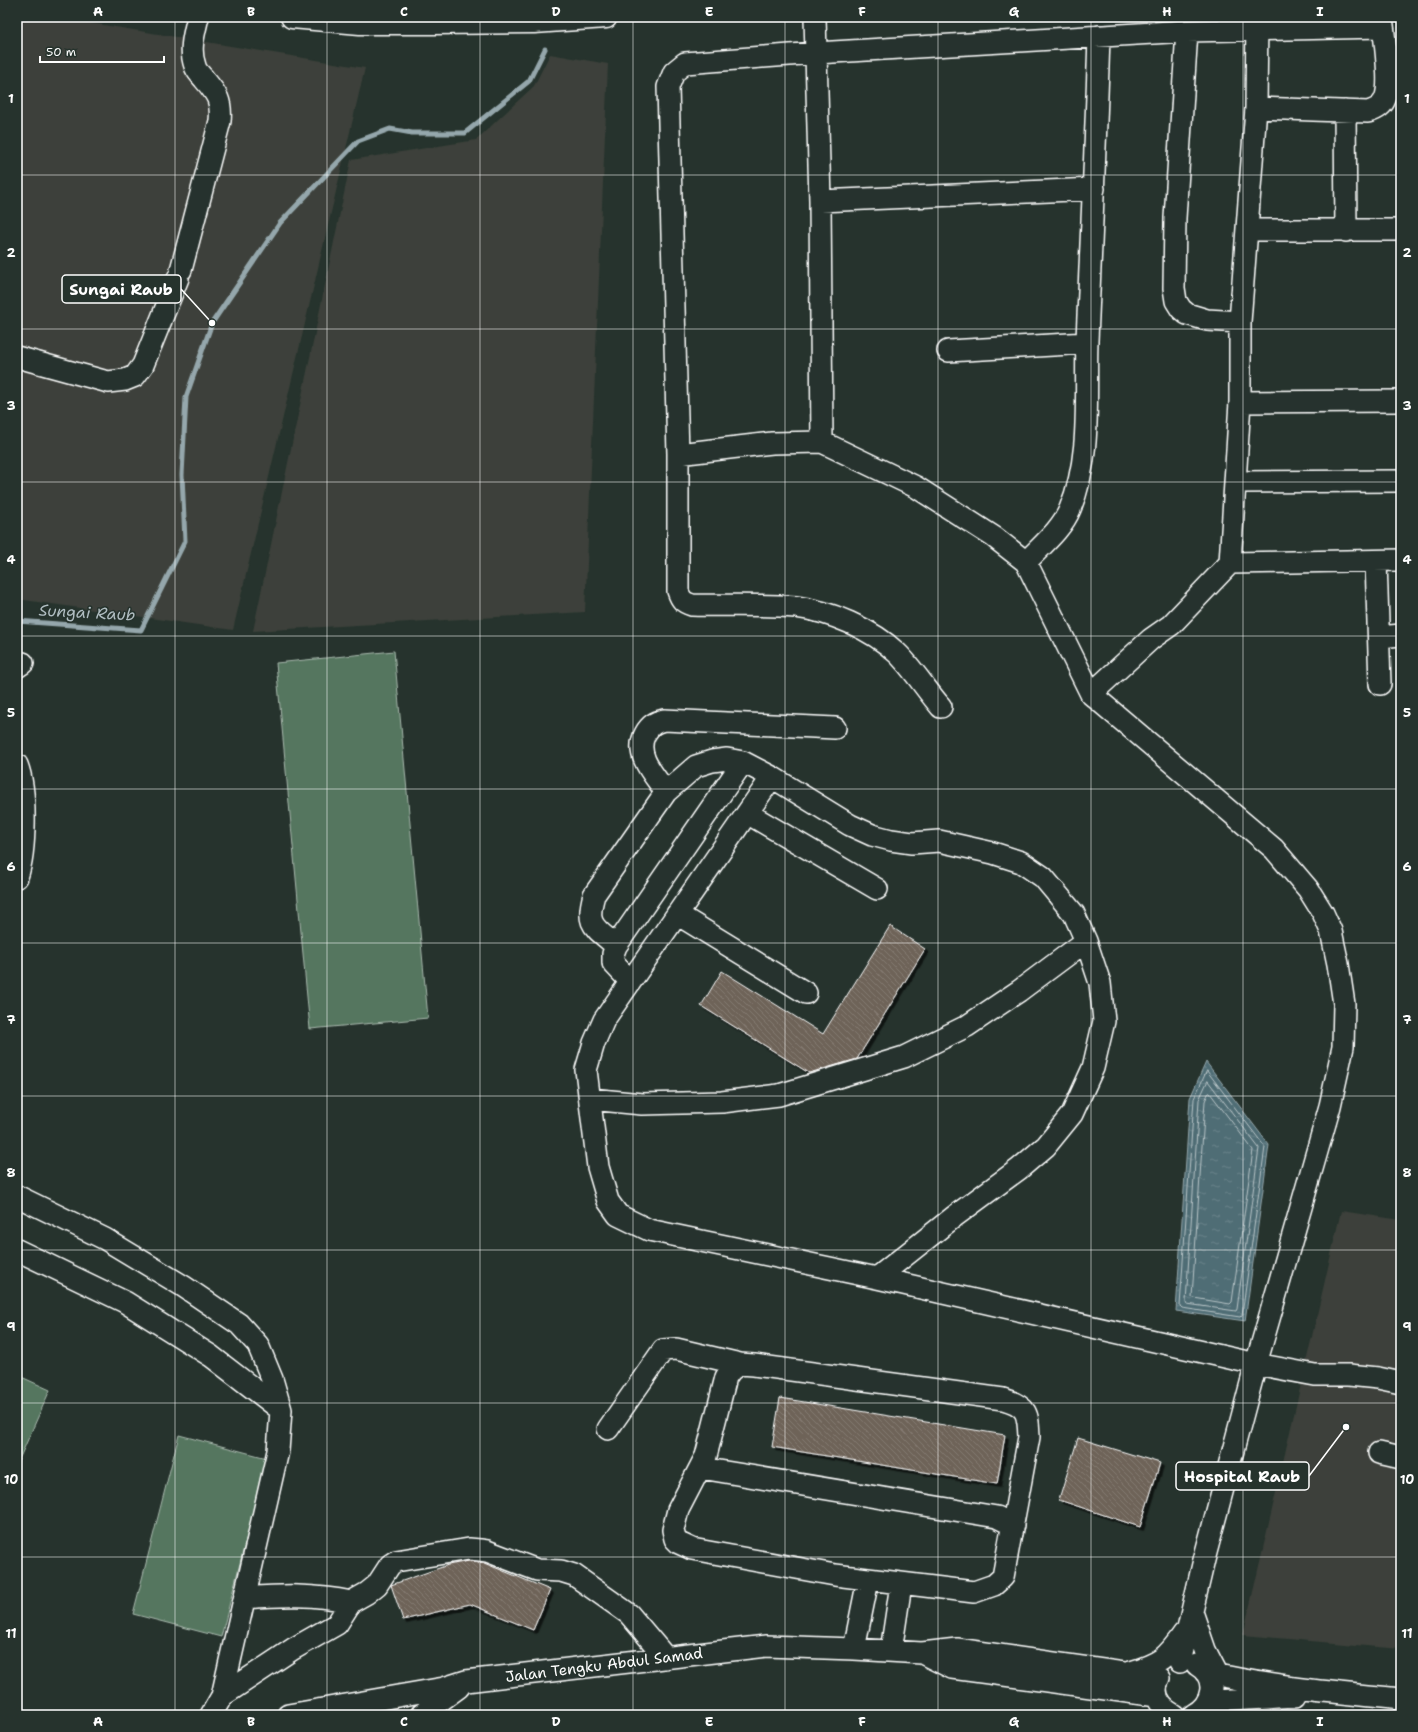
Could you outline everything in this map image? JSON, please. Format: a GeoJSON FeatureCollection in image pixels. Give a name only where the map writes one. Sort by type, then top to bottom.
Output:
{"type":"FeatureCollection","features":[{"type":"Feature","properties":{"kind":"main road"},"geometry":{"type":"LineString","coordinates":[[292,17],[360,23],[439,23],[534,22],[606,17]]}},
{"type":"Feature","properties":{"kind":"street"},"geometry":{"type":"LineString","coordinates":[[17,357],[108,382],[125,380],[135,376],[143,365],[180,274],[220,121],[221,106],[208,83],[195,68],[192,56],[192,43],[198,17]]}},
{"type":"Feature","properties":{"kind":"street"},"geometry":{"type":"LineString","coordinates":[[815,17],[820,201],[822,442]]}},
{"type":"Feature","properties":{"kind":"street"},"geometry":{"type":"LineString","coordinates":[[940,707],[897,653],[873,635],[846,621],[796,607],[692,605],[684,602],[678,591],[678,454],[668,87],[674,72],[685,63],[816,53],[1187,31],[1257,23],[1383,22],[1388,83],[1385,100],[1381,106],[1368,112],[1256,108]]}},
{"type":"Feature","properties":{"kind":"street"},"geometry":{"type":"LineString","coordinates":[[1091,694],[1151,639],[1171,625],[1230,563],[1240,402],[1240,322],[1256,108],[1257,23]]}},
{"type":"Feature","properties":{"kind":"street"},"geometry":{"type":"LineString","coordinates":[[1187,31],[1175,218],[1174,288],[1176,301],[1184,311],[1197,318],[1240,322]]}},
{"type":"Feature","properties":{"kind":"street"},"geometry":{"type":"LineString","coordinates":[[1026,562],[1059,527],[1070,509],[1082,470],[1085,447],[1087,343],[1099,36]]}},
{"type":"Feature","properties":{"kind":"street"},"geometry":{"type":"LineString","coordinates":[[1345,111],[1346,231]]}},
{"type":"Feature","properties":{"kind":"street"},"geometry":{"type":"LineString","coordinates":[[820,201],[1094,190]]}},
{"type":"Feature","properties":{"kind":"street"},"geometry":{"type":"LineString","coordinates":[[1248,230],[1401,230]]}},
{"type":"Feature","properties":{"kind":"street"},"geometry":{"type":"LineString","coordinates":[[948,351],[1087,343]]}},
{"type":"Feature","properties":{"kind":"street"},"geometry":{"type":"LineString","coordinates":[[1240,402],[1401,401]]}},
{"type":"Feature","properties":{"kind":"street"},"geometry":{"type":"LineString","coordinates":[[678,454],[772,443],[822,442],[916,487],[994,537],[1026,562],[1091,694],[1274,849],[1308,888],[1323,913],[1330,931],[1338,964],[1344,1004],[1343,1047],[1330,1106],[1256,1364],[1204,1560],[1190,1619],[1189,1646],[1198,1668],[1209,1679],[1211,1688],[1210,1697],[1203,1712]]}},
{"type":"Feature","properties":{"kind":"street"},"geometry":{"type":"LineString","coordinates":[[1235,482],[1401,482]]}},
{"type":"Feature","properties":{"kind":"street"},"geometry":{"type":"LineString","coordinates":[[1230,563],[1401,560]]}},
{"type":"Feature","properties":{"kind":"street"},"geometry":{"type":"LineString","coordinates":[[1376,561],[1380,684]]}},
{"type":"Feature","properties":{"kind":"street"},"geometry":{"type":"LineString","coordinates":[[1379,637],[1401,635]]}},
{"type":"Feature","properties":{"kind":"street"},"geometry":{"type":"LineString","coordinates":[[666,792],[646,764],[641,750],[643,739],[648,728],[654,722],[664,720],[835,728]]}},
{"type":"Feature","properties":{"kind":"street"},"geometry":{"type":"LineString","coordinates":[[616,946],[594,926],[590,920],[590,907],[594,895],[666,792],[696,766],[712,761],[727,759],[743,762],[850,825],[872,835],[912,843],[939,841],[994,853],[1021,862],[1043,877],[1074,914],[1086,941],[1100,983],[1104,1021],[1093,1068],[1072,1114],[1046,1146],[1030,1160],[877,1278]]}},
{"type":"Feature","properties":{"kind":"street"},"geometry":{"type":"LineString","coordinates":[[630,981],[613,963],[613,954],[616,946],[743,762]]}},
{"type":"Feature","properties":{"kind":"street"},"geometry":{"type":"LineString","coordinates":[[17,765],[24,804],[23,842],[17,877]]}},
{"type":"Feature","properties":{"kind":"street"},"geometry":{"type":"LineString","coordinates":[[772,778],[630,981],[604,1020],[594,1042],[586,1070],[598,1167],[608,1201],[618,1215],[649,1230],[877,1278],[1256,1364],[1315,1375],[1349,1375],[1378,1378],[1401,1383]]}},
{"type":"Feature","properties":{"kind":"street"},"geometry":{"type":"LineString","coordinates":[[747,813],[877,889]]}},
{"type":"Feature","properties":{"kind":"street"},"geometry":{"type":"LineString","coordinates":[[677,914],[806,993]]}},
{"type":"Feature","properties":{"kind":"street"},"geometry":{"type":"LineString","coordinates":[[590,1099],[642,1104],[715,1102],[779,1095],[904,1057],[967,1026],[1019,991],[1086,941]]}},
{"type":"Feature","properties":{"kind":"street"},"geometry":{"type":"LineString","coordinates":[[17,1196],[105,1239],[183,1286],[239,1324],[258,1345],[272,1379],[281,1410],[278,1451],[222,1696],[211,1715]]}},
{"type":"Feature","properties":{"kind":"street"},"geometry":{"type":"LineString","coordinates":[[17,1250],[125,1302],[211,1356],[281,1410]]}},
{"type":"Feature","properties":{"kind":"street"},"geometry":{"type":"LineString","coordinates":[[608,1429],[663,1350],[676,1349],[740,1364],[996,1398],[1016,1403],[1024,1411],[1028,1418],[1029,1437],[1003,1577],[994,1585],[974,1592],[835,1575],[692,1549],[679,1543],[675,1539],[673,1530],[678,1510],[706,1456],[726,1377],[731,1370],[740,1364]]}},
{"type":"Feature","properties":{"kind":"street"},"geometry":{"type":"LineString","coordinates":[[1379,1453],[1401,1458]]}},
{"type":"Feature","properties":{"kind":"street"},"geometry":{"type":"LineString","coordinates":[[701,1468],[998,1517],[1013,1525]]}},
{"type":"Feature","properties":{"kind":"street"},"geometry":{"type":"LineString","coordinates":[[222,1696],[293,1649],[337,1624],[351,1602],[367,1593],[377,1585],[390,1565],[396,1561],[469,1549],[487,1551],[537,1570],[561,1571],[574,1575],[629,1614],[666,1658]]}},
{"type":"Feature","properties":{"kind":"street"},"geometry":{"type":"LineString","coordinates":[[854,1649],[868,1580]]}},
{"type":"Feature","properties":{"kind":"street"},"geometry":{"type":"LineString","coordinates":[[891,1651],[901,1584]]}},
{"type":"Feature","properties":{"kind":"street"},"geometry":{"type":"LineString","coordinates":[[245,1598],[282,1595],[309,1595],[351,1602]]}},
{"type":"Feature","properties":{"kind":"street"},"geometry":{"type":"LineString","coordinates":[[1190,1619],[1205,1650],[1198,1668]]}},
{"type":"Feature","properties":{"kind":"street"},"geometry":{"type":"LineString","coordinates":[[1128,1673],[1154,1665],[1162,1660],[1170,1652],[1190,1619]]}},
{"type":"Feature","properties":{"kind":"street","name":"Jalan Tengku Abdul Samad"},"geometry":{"type":"LineString","coordinates":[[288,1715],[362,1709],[466,1681],[766,1646],[922,1653]]}},
{"type":"Feature","properties":{"kind":"street"},"geometry":{"type":"LineString","coordinates":[[922,1653],[957,1649],[1128,1673],[1158,1687]]}},
{"type":"Feature","properties":{"kind":"street"},"geometry":{"type":"LineString","coordinates":[[922,1653],[952,1668],[1158,1687]]}},
{"type":"Feature","properties":{"kind":"street"},"geometry":{"type":"LineString","coordinates":[[1174,1715],[1164,1708],[1158,1687],[1168,1667],[1198,1668],[1337,1693],[1401,1699]]}},
{"type":"Feature","properties":{"kind":"street"},"geometry":{"type":"LineString","coordinates":[[421,1715],[466,1681]]}},
{"type":"Feature","properties":{"kind":"street"},"geometry":{"type":"LineString","coordinates":[[1203,1712],[1216,1702],[1337,1693]]}},
{"type":"Feature","properties":{"kind":"shaded area"},"geometry":{"type":"Polygon","coordinates":[[[17,17],[55,17],[365,68],[233,630],[17,599],[17,17]]]}},
{"type":"Feature","properties":{"kind":"shaded area"},"geometry":{"type":"Polygon","coordinates":[[[550,54],[608,64],[585,612],[253,631],[351,160],[476,140],[534,86],[550,54]]]}},
{"type":"Feature","properties":{"kind":"shaded area"},"geometry":{"type":"Polygon","coordinates":[[[1341,1211],[1401,1220],[1401,1649],[1243,1635],[1341,1211]]]}},
{"type":"Feature","properties":{"kind":"green space"},"geometry":{"type":"Polygon","coordinates":[[[394,651],[428,1018],[310,1029],[276,663],[394,651]]]}},
{"type":"Feature","properties":{"kind":"green space"},"geometry":{"type":"Polygon","coordinates":[[[17,1375],[50,1390],[17,1464],[17,1375]]]}},
{"type":"Feature","properties":{"kind":"green space"},"geometry":{"type":"Polygon","coordinates":[[[179,1435],[267,1458],[221,1637],[133,1614],[179,1435]]]}},
{"type":"Feature","properties":{"kind":"water"},"geometry":{"type":"Polygon","coordinates":[[[1206,1062],[1269,1145],[1245,1321],[1176,1311],[1190,1098],[1206,1062]]]}},
{"type":"Feature","properties":{"kind":"building"},"geometry":{"type":"Polygon","coordinates":[[[890,926],[925,949],[857,1059],[809,1073],[701,1006],[722,971],[823,1034],[890,926]]]}},
{"type":"Feature","properties":{"kind":"building"},"geometry":{"type":"Polygon","coordinates":[[[780,1398],[1005,1435],[997,1484],[772,1447],[780,1398]]]}},
{"type":"Feature","properties":{"kind":"building"},"geometry":{"type":"Polygon","coordinates":[[[1078,1438],[1160,1463],[1140,1527],[1059,1500],[1078,1438]]]}},
{"type":"Feature","properties":{"kind":"building"},"geometry":{"type":"Polygon","coordinates":[[[469,1561],[484,1563],[550,1590],[533,1630],[470,1604],[403,1620],[391,1585],[448,1565],[469,1561]]]}},
{"type":"Feature","properties":{"kind":"waterway","name":"Sungai Raub"},"geometry":{"type":"LineString","coordinates":[[17,621],[141,630],[185,541],[182,475],[186,397],[212,323],[280,223],[358,141],[390,129],[412,133],[465,133],[529,81],[545,49]]}},
{"type":"Feature","properties":{"kind":"place","name":"Sungai Raub"},"geometry":{"type":"Point","coordinates":[212,323]}},
{"type":"Feature","properties":{"kind":"place","name":"Hospital Raub"},"geometry":{"type":"Point","coordinates":[1346,1427]}}]}
